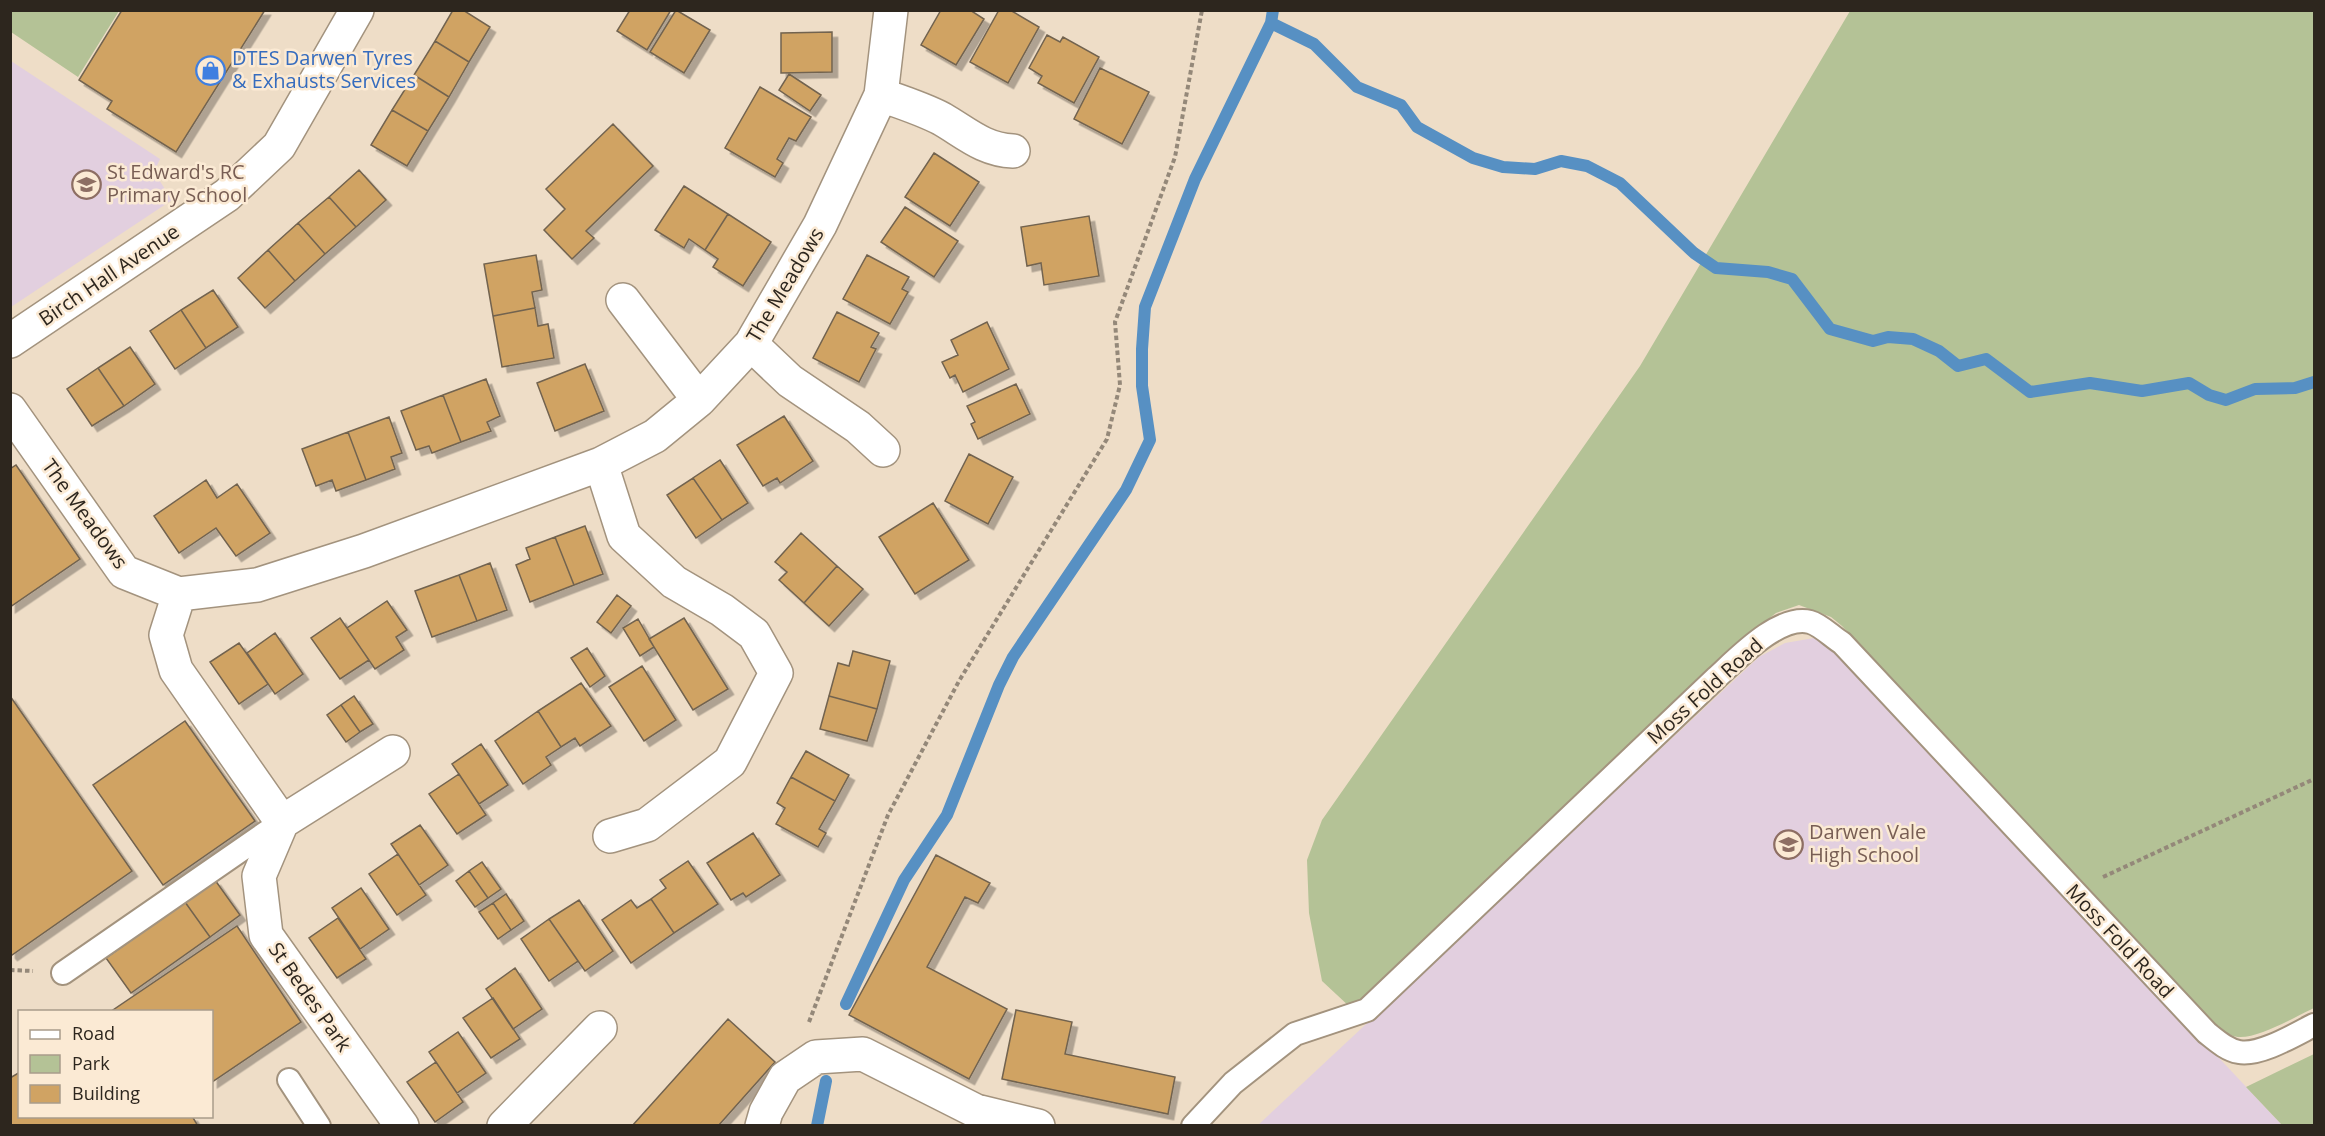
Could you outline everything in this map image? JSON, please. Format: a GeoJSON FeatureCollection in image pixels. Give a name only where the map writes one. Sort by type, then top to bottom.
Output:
{"type":"FeatureCollection","features":[{"type":"Feature","properties":{"kind":"street","name":"Birch Hall Avenue"},"geometry":{"type":"LineString","coordinates":[[10,340],[227,195],[279,146],[357,10]]}},
{"type":"Feature","properties":{"kind":"street","name":"The Meadows"},"geometry":{"type":"LineString","coordinates":[[10,410],[124,572],[179,594],[257,585],[364,551],[601,464],[655,436],[699,400],[751,344],[820,225],[881,95],[882,12]]}},
{"type":"Feature","properties":{"kind":"street"},"geometry":{"type":"LineString","coordinates":[[881,95],[940,118],[975,141],[1000,151],[1013,151]]}},
{"type":"Feature","properties":{"kind":"street"},"geometry":{"type":"LineString","coordinates":[[623,300],[699,400]]}},
{"type":"Feature","properties":{"kind":"street"},"geometry":{"type":"LineString","coordinates":[[751,344],[790,381],[858,427],[883,450]]}},
{"type":"Feature","properties":{"kind":"street"},"geometry":{"type":"LineString","coordinates":[[601,464],[624,536],[674,582],[722,610],[754,634],[776,673],[730,762],[647,825],[610,836]]}},
{"type":"Feature","properties":{"kind":"street"},"geometry":{"type":"LineString","coordinates":[[179,594],[166,635],[176,670],[282,822],[393,752]]}},
{"type":"Feature","properties":{"kind":"street","name":"St Bedes Park"},"geometry":{"type":"LineString","coordinates":[[282,822],[259,876],[266,935],[402,1125]]}},
{"type":"Feature","properties":{"kind":"street"},"geometry":{"type":"LineString","coordinates":[[504,1125],[600,1028]]}},
{"type":"Feature","properties":{"kind":"street"},"geometry":{"type":"LineString","coordinates":[[762,1125],[766,1112],[785,1078],[816,1057],[863,1054],[975,1111],[1038,1125]]}},
{"type":"Feature","properties":{"kind":"lane","name":"Moss Fold Road"},"geometry":{"type":"LineString","coordinates":[[1193,1125],[1233,1083],[1295,1034],[1367,1010],[1755,642],[1799,620],[1813,623],[1842,643],[2207,1033],[2228,1048],[2241,1053],[2255,1051],[2314,1025]]}},
{"type":"Feature","properties":{"kind":"lane"},"geometry":{"type":"LineString","coordinates":[[63,973],[282,822]]}},
{"type":"Feature","properties":{"kind":"lane"},"geometry":{"type":"LineString","coordinates":[[289,1080],[319,1125]]}},
{"type":"Feature","properties":{"kind":"path"},"geometry":{"type":"LineString","coordinates":[[816,1057],[809,1022],[888,815],[959,681],[1107,439],[1120,385],[1115,322],[1174,157],[1202,10]]}},
{"type":"Feature","properties":{"kind":"path"},"geometry":{"type":"LineString","coordinates":[[2073,891],[2314,779]]}},
{"type":"Feature","properties":{"kind":"shaded area","name":"St Edward's RC Primary School"},"geometry":{"type":"Polygon","coordinates":[[[11,61],[160,159],[154,172],[172,200],[11,307],[11,61]]]}},
{"type":"Feature","properties":{"kind":"shaded area","name":"Darwen Vale High School"},"geometry":{"type":"Polygon","coordinates":[[[1814,638],[1832,646],[2282,1125],[1257,1126],[1759,657],[1785,643],[1814,638]]]}},
{"type":"Feature","properties":{"kind":"green space"},"geometry":{"type":"Polygon","coordinates":[[[10,11],[119,11],[78,77],[11,32],[10,11]]]}},
{"type":"Feature","properties":{"kind":"green space"},"geometry":{"type":"Polygon","coordinates":[[[1850,11],[2314,11],[2314,1008],[2273,1028],[2249,1036],[2231,1035],[2217,1027],[2180,992],[1842,626],[1831,617],[1799,605],[1776,613],[1747,636],[1364,1001],[1351,1008],[1322,981],[1309,913],[1307,860],[1322,820],[1640,366],[1850,11]]]}},
{"type":"Feature","properties":{"kind":"green space"},"geometry":{"type":"Polygon","coordinates":[[[2314,1054],[2314,1125],[2282,1125],[2246,1087],[2314,1054]]]}},
{"type":"Feature","properties":{"kind":"building"},"geometry":{"type":"Polygon","coordinates":[[[122,10],[265,10],[176,152],[107,109],[112,101],[79,80],[122,10]]]}},
{"type":"Feature","properties":{"kind":"building"},"geometry":{"type":"Polygon","coordinates":[[[453,10],[463,10],[490,27],[469,62],[435,41],[453,10]]]}},
{"type":"Feature","properties":{"kind":"building"},"geometry":{"type":"Polygon","coordinates":[[[630,10],[671,10],[647,50],[617,31],[630,10]]]}},
{"type":"Feature","properties":{"kind":"building"},"geometry":{"type":"Polygon","coordinates":[[[676,10],[710,30],[684,73],[650,52],[676,10]]]}},
{"type":"Feature","properties":{"kind":"building"},"geometry":{"type":"Polygon","coordinates":[[[941,10],[970,10],[984,19],[956,65],[921,45],[941,10]]]}},
{"type":"Feature","properties":{"kind":"building"},"geometry":{"type":"Polygon","coordinates":[[[999,10],[1010,10],[1039,27],[1008,83],[970,62],[999,10]]]}},
{"type":"Feature","properties":{"kind":"building"},"geometry":{"type":"Polygon","coordinates":[[[832,32],[832,72],[781,73],[781,33],[832,32]]]}},
{"type":"Feature","properties":{"kind":"building"},"geometry":{"type":"Polygon","coordinates":[[[1047,35],[1060,42],[1063,37],[1099,57],[1074,103],[1038,83],[1042,76],[1029,68],[1047,35]]]}},
{"type":"Feature","properties":{"kind":"building"},"geometry":{"type":"Polygon","coordinates":[[[435,41],[469,62],[449,97],[414,75],[435,41]]]}},
{"type":"Feature","properties":{"kind":"building"},"geometry":{"type":"Polygon","coordinates":[[[1100,68],[1149,92],[1122,144],[1074,119],[1100,68]]]}},
{"type":"Feature","properties":{"kind":"building"},"geometry":{"type":"Polygon","coordinates":[[[789,74],[821,95],[810,111],[779,90],[789,74]]]}},
{"type":"Feature","properties":{"kind":"building"},"geometry":{"type":"Polygon","coordinates":[[[414,75],[449,97],[428,131],[392,110],[414,75]]]}},
{"type":"Feature","properties":{"kind":"building"},"geometry":{"type":"Polygon","coordinates":[[[760,87],[811,117],[796,141],[789,138],[777,159],[783,163],[775,177],[725,148],[760,87]]]}},
{"type":"Feature","properties":{"kind":"building"},"geometry":{"type":"Polygon","coordinates":[[[392,110],[428,131],[407,166],[371,145],[392,110]]]}},
{"type":"Feature","properties":{"kind":"building"},"geometry":{"type":"Polygon","coordinates":[[[613,124],[653,166],[586,231],[594,238],[572,259],[544,230],[565,209],[546,189],[613,124]]]}},
{"type":"Feature","properties":{"kind":"building"},"geometry":{"type":"Polygon","coordinates":[[[934,153],[979,182],[950,226],[905,197],[934,153]]]}},
{"type":"Feature","properties":{"kind":"building"},"geometry":{"type":"Polygon","coordinates":[[[359,170],[386,200],[356,227],[329,197],[359,170]]]}},
{"type":"Feature","properties":{"kind":"building"},"geometry":{"type":"Polygon","coordinates":[[[684,186],[728,214],[705,250],[689,239],[684,248],[655,230],[684,186]]]}},
{"type":"Feature","properties":{"kind":"building"},"geometry":{"type":"Polygon","coordinates":[[[329,197],[356,227],[325,254],[298,223],[329,197]]]}},
{"type":"Feature","properties":{"kind":"building"},"geometry":{"type":"Polygon","coordinates":[[[905,207],[958,241],[934,277],[881,242],[905,207]]]}},
{"type":"Feature","properties":{"kind":"building"},"geometry":{"type":"Polygon","coordinates":[[[728,214],[771,242],[743,286],[713,267],[718,259],[705,250],[728,214]]]}},
{"type":"Feature","properties":{"kind":"building"},"geometry":{"type":"Polygon","coordinates":[[[1089,216],[1099,276],[1044,285],[1041,263],[1027,266],[1021,227],[1089,216]]]}},
{"type":"Feature","properties":{"kind":"building"},"geometry":{"type":"Polygon","coordinates":[[[298,223],[325,254],[295,281],[268,250],[298,223]]]}},
{"type":"Feature","properties":{"kind":"building"},"geometry":{"type":"Polygon","coordinates":[[[268,250],[295,281],[265,308],[238,278],[268,250]]]}},
{"type":"Feature","properties":{"kind":"building"},"geometry":{"type":"Polygon","coordinates":[[[536,255],[542,290],[532,292],[535,308],[493,316],[484,264],[536,255]]]}},
{"type":"Feature","properties":{"kind":"building"},"geometry":{"type":"Polygon","coordinates":[[[867,255],[909,277],[902,289],[908,292],[890,324],[843,299],[867,255]]]}},
{"type":"Feature","properties":{"kind":"building"},"geometry":{"type":"Polygon","coordinates":[[[213,290],[238,327],[206,348],[181,310],[213,290]]]}},
{"type":"Feature","properties":{"kind":"building"},"geometry":{"type":"Polygon","coordinates":[[[535,308],[538,326],[548,324],[554,358],[502,367],[493,316],[535,308]]]}},
{"type":"Feature","properties":{"kind":"building"},"geometry":{"type":"Polygon","coordinates":[[[181,310],[206,348],[175,369],[150,331],[181,310]]]}},
{"type":"Feature","properties":{"kind":"building"},"geometry":{"type":"Polygon","coordinates":[[[837,312],[879,333],[871,347],[876,349],[859,382],[813,358],[837,312]]]}},
{"type":"Feature","properties":{"kind":"building"},"geometry":{"type":"Polygon","coordinates":[[[987,322],[1009,369],[963,392],[955,375],[950,378],[942,362],[958,355],[951,340],[987,322]]]}},
{"type":"Feature","properties":{"kind":"building"},"geometry":{"type":"Polygon","coordinates":[[[130,347],[155,384],[124,406],[98,368],[130,347]]]}},
{"type":"Feature","properties":{"kind":"building"},"geometry":{"type":"Polygon","coordinates":[[[585,364],[604,411],[555,431],[537,383],[585,364]]]}},
{"type":"Feature","properties":{"kind":"building"},"geometry":{"type":"Polygon","coordinates":[[[98,368],[124,406],[92,426],[67,389],[98,368]]]}},
{"type":"Feature","properties":{"kind":"building"},"geometry":{"type":"Polygon","coordinates":[[[486,379],[500,416],[487,422],[491,431],[461,442],[443,395],[486,379]]]}},
{"type":"Feature","properties":{"kind":"building"},"geometry":{"type":"Polygon","coordinates":[[[1016,384],[1030,414],[978,439],[971,424],[975,422],[967,406],[1016,384]]]}},
{"type":"Feature","properties":{"kind":"building"},"geometry":{"type":"Polygon","coordinates":[[[443,395],[461,442],[432,453],[429,446],[416,450],[401,411],[443,395]]]}},
{"type":"Feature","properties":{"kind":"building"},"geometry":{"type":"Polygon","coordinates":[[[784,416],[813,461],[780,483],[777,478],[763,486],[737,445],[784,416]]]}},
{"type":"Feature","properties":{"kind":"building"},"geometry":{"type":"Polygon","coordinates":[[[389,417],[402,453],[391,457],[395,469],[366,480],[348,432],[389,417]]]}},
{"type":"Feature","properties":{"kind":"building"},"geometry":{"type":"Polygon","coordinates":[[[348,432],[366,480],[336,491],[332,480],[316,486],[302,449],[348,432]]]}},
{"type":"Feature","properties":{"kind":"building"},"geometry":{"type":"Polygon","coordinates":[[[969,454],[1013,477],[988,524],[945,501],[969,454]]]}},
{"type":"Feature","properties":{"kind":"building"},"geometry":{"type":"Polygon","coordinates":[[[720,460],[748,503],[722,520],[693,478],[720,460]]]}},
{"type":"Feature","properties":{"kind":"building"},"geometry":{"type":"Polygon","coordinates":[[[16,465],[80,559],[10,607],[10,469],[16,465]]]}},
{"type":"Feature","properties":{"kind":"building"},"geometry":{"type":"Polygon","coordinates":[[[693,478],[722,520],[696,538],[667,495],[693,478]]]}},
{"type":"Feature","properties":{"kind":"building"},"geometry":{"type":"Polygon","coordinates":[[[206,480],[217,498],[237,484],[270,533],[236,556],[216,528],[179,553],[154,516],[206,480]]]}},
{"type":"Feature","properties":{"kind":"building"},"geometry":{"type":"Polygon","coordinates":[[[933,503],[969,560],[915,594],[879,537],[933,503]]]}},
{"type":"Feature","properties":{"kind":"building"},"geometry":{"type":"Polygon","coordinates":[[[585,526],[603,574],[574,585],[555,537],[585,526]]]}},
{"type":"Feature","properties":{"kind":"building"},"geometry":{"type":"Polygon","coordinates":[[[801,533],[837,566],[804,603],[779,580],[787,572],[775,562],[801,533]]]}},
{"type":"Feature","properties":{"kind":"building"},"geometry":{"type":"Polygon","coordinates":[[[555,537],[574,585],[530,602],[516,565],[530,559],[526,548],[555,537]]]}},
{"type":"Feature","properties":{"kind":"building"},"geometry":{"type":"Polygon","coordinates":[[[490,563],[507,610],[477,621],[459,575],[490,563]]]}},
{"type":"Feature","properties":{"kind":"building"},"geometry":{"type":"Polygon","coordinates":[[[837,566],[863,589],[829,626],[804,603],[837,566]]]}},
{"type":"Feature","properties":{"kind":"building"},"geometry":{"type":"Polygon","coordinates":[[[459,575],[477,621],[432,637],[415,591],[459,575]]]}},
{"type":"Feature","properties":{"kind":"building"},"geometry":{"type":"Polygon","coordinates":[[[617,595],[631,606],[611,633],[597,622],[617,595]]]}},
{"type":"Feature","properties":{"kind":"building"},"geometry":{"type":"Polygon","coordinates":[[[387,601],[407,630],[396,637],[404,650],[375,669],[347,628],[387,601]]]}},
{"type":"Feature","properties":{"kind":"building"},"geometry":{"type":"Polygon","coordinates":[[[340,618],[369,660],[340,679],[311,638],[340,618]]]}},
{"type":"Feature","properties":{"kind":"building"},"geometry":{"type":"Polygon","coordinates":[[[684,618],[728,689],[693,710],[649,639],[684,618]]]}},
{"type":"Feature","properties":{"kind":"building"},"geometry":{"type":"Polygon","coordinates":[[[638,619],[654,647],[640,656],[623,628],[638,619]]]}},
{"type":"Feature","properties":{"kind":"building"},"geometry":{"type":"Polygon","coordinates":[[[275,633],[303,674],[275,694],[247,653],[275,633]]]}},
{"type":"Feature","properties":{"kind":"building"},"geometry":{"type":"Polygon","coordinates":[[[239,643],[268,684],[239,704],[210,662],[239,643]]]}},
{"type":"Feature","properties":{"kind":"building"},"geometry":{"type":"Polygon","coordinates":[[[587,648],[605,676],[590,687],[571,658],[587,648]]]}},
{"type":"Feature","properties":{"kind":"building"},"geometry":{"type":"Polygon","coordinates":[[[853,651],[890,661],[877,709],[829,696],[838,663],[849,666],[853,651]]]}},
{"type":"Feature","properties":{"kind":"building"},"geometry":{"type":"Polygon","coordinates":[[[642,666],[676,720],[644,741],[609,687],[642,666]]]}},
{"type":"Feature","properties":{"kind":"building"},"geometry":{"type":"Polygon","coordinates":[[[581,683],[611,726],[580,746],[575,738],[561,747],[538,711],[581,683]]]}},
{"type":"Feature","properties":{"kind":"building"},"geometry":{"type":"Polygon","coordinates":[[[10,696],[132,871],[12,955],[10,953],[10,696]]]}},
{"type":"Feature","properties":{"kind":"building"},"geometry":{"type":"Polygon","coordinates":[[[354,696],[373,724],[360,732],[341,705],[354,696]]]}},
{"type":"Feature","properties":{"kind":"building"},"geometry":{"type":"Polygon","coordinates":[[[829,696],[877,709],[867,741],[820,729],[829,696]]]}},
{"type":"Feature","properties":{"kind":"building"},"geometry":{"type":"Polygon","coordinates":[[[341,705],[360,732],[346,742],[327,715],[341,705]]]}},
{"type":"Feature","properties":{"kind":"building"},"geometry":{"type":"Polygon","coordinates":[[[538,711],[561,747],[546,757],[551,765],[523,784],[495,741],[538,711]]]}},
{"type":"Feature","properties":{"kind":"building"},"geometry":{"type":"Polygon","coordinates":[[[185,721],[255,821],[163,885],[93,785],[185,721]]]}},
{"type":"Feature","properties":{"kind":"building"},"geometry":{"type":"Polygon","coordinates":[[[481,744],[508,785],[479,804],[452,764],[481,744]]]}},
{"type":"Feature","properties":{"kind":"building"},"geometry":{"type":"Polygon","coordinates":[[[806,751],[849,775],[835,801],[791,777],[806,751]]]}},
{"type":"Feature","properties":{"kind":"building"},"geometry":{"type":"Polygon","coordinates":[[[459,774],[486,815],[457,834],[429,794],[459,774]]]}},
{"type":"Feature","properties":{"kind":"building"},"geometry":{"type":"Polygon","coordinates":[[[791,777],[835,801],[819,829],[826,833],[818,847],[776,824],[785,808],[777,803],[791,777]]]}},
{"type":"Feature","properties":{"kind":"building"},"geometry":{"type":"Polygon","coordinates":[[[420,825],[448,865],[419,885],[391,844],[420,825]]]}},
{"type":"Feature","properties":{"kind":"building"},"geometry":{"type":"Polygon","coordinates":[[[753,833],[780,875],[746,897],[743,893],[731,900],[707,863],[753,833]]]}},
{"type":"Feature","properties":{"kind":"building"},"geometry":{"type":"Polygon","coordinates":[[[398,854],[426,895],[397,915],[369,874],[398,854]]]}},
{"type":"Feature","properties":{"kind":"building"},"geometry":{"type":"Polygon","coordinates":[[[936,855],[990,883],[978,903],[965,897],[927,967],[1007,1009],[969,1079],[849,1015],[936,855]]]}},
{"type":"Feature","properties":{"kind":"building"},"geometry":{"type":"Polygon","coordinates":[[[688,861],[718,904],[674,933],[651,899],[666,888],[660,880],[688,861]]]}},
{"type":"Feature","properties":{"kind":"building"},"geometry":{"type":"Polygon","coordinates":[[[482,862],[501,889],[488,898],[469,871],[482,862]]]}},
{"type":"Feature","properties":{"kind":"building"},"geometry":{"type":"Polygon","coordinates":[[[469,871],[488,898],[475,907],[456,881],[469,871]]]}},
{"type":"Feature","properties":{"kind":"building"},"geometry":{"type":"Polygon","coordinates":[[[215,880],[240,915],[210,937],[185,902],[215,880]]]}},
{"type":"Feature","properties":{"kind":"building"},"geometry":{"type":"Polygon","coordinates":[[[361,888],[389,929],[360,949],[332,908],[361,888]]]}},
{"type":"Feature","properties":{"kind":"building"},"geometry":{"type":"Polygon","coordinates":[[[506,894],[524,921],[511,930],[493,903],[506,894]]]}},
{"type":"Feature","properties":{"kind":"building"},"geometry":{"type":"Polygon","coordinates":[[[651,899],[674,933],[631,963],[602,920],[631,900],[637,908],[651,899]]]}},
{"type":"Feature","properties":{"kind":"building"},"geometry":{"type":"Polygon","coordinates":[[[579,900],[613,951],[585,971],[549,919],[579,900]]]}},
{"type":"Feature","properties":{"kind":"building"},"geometry":{"type":"Polygon","coordinates":[[[185,902],[210,937],[131,993],[106,958],[185,902]]]}},
{"type":"Feature","properties":{"kind":"building"},"geometry":{"type":"Polygon","coordinates":[[[493,903],[511,930],[498,939],[479,912],[493,903]]]}},
{"type":"Feature","properties":{"kind":"building"},"geometry":{"type":"Polygon","coordinates":[[[338,918],[366,959],[337,978],[309,938],[338,918]]]}},
{"type":"Feature","properties":{"kind":"building"},"geometry":{"type":"Polygon","coordinates":[[[549,919],[578,961],[549,981],[521,939],[549,919]]]}},
{"type":"Feature","properties":{"kind":"building"},"geometry":{"type":"Polygon","coordinates":[[[237,926],[301,1022],[213,1081],[213,1010],[113,1010],[237,926]]]}},
{"type":"Feature","properties":{"kind":"building"},"geometry":{"type":"Polygon","coordinates":[[[515,968],[542,1009],[513,1029],[486,989],[515,968]]]}},
{"type":"Feature","properties":{"kind":"building"},"geometry":{"type":"Polygon","coordinates":[[[493,998],[520,1039],[491,1058],[463,1018],[493,998]]]}},
{"type":"Feature","properties":{"kind":"building"},"geometry":{"type":"Polygon","coordinates":[[[1016,1010],[1072,1022],[1065,1054],[1175,1077],[1168,1114],[1002,1079],[1016,1010]]]}},
{"type":"Feature","properties":{"kind":"building"},"geometry":{"type":"Polygon","coordinates":[[[728,1019],[775,1062],[718,1126],[632,1126],[728,1019]]]}},
{"type":"Feature","properties":{"kind":"building"},"geometry":{"type":"Polygon","coordinates":[[[458,1032],[486,1073],[457,1093],[429,1052],[458,1032]]]}},
{"type":"Feature","properties":{"kind":"building"},"geometry":{"type":"Polygon","coordinates":[[[436,1062],[463,1102],[435,1122],[407,1082],[436,1062]]]}},
{"type":"Feature","properties":{"kind":"building"},"geometry":{"type":"Polygon","coordinates":[[[18,1073],[18,1118],[193,1118],[198,1126],[10,1126],[10,1078],[18,1073]]]}},
{"type":"Feature","properties":{"kind":"waterway"},"geometry":{"type":"LineString","coordinates":[[846,1004],[904,880],[947,815],[999,685],[1013,657],[1126,490],[1150,440],[1142,386],[1145,307],[1195,179],[1271,23],[1273,10]]}},
{"type":"Feature","properties":{"kind":"waterway"},"geometry":{"type":"LineString","coordinates":[[1271,23],[1314,44],[1357,87],[1401,105],[1417,127],[1473,158],[1503,167],[1535,169],[1561,161],[1587,166],[1620,183],[1694,253],[1716,268],[1768,272],[1792,279],[1830,329],[1873,341],[1888,337],[1913,339],[1939,351],[1958,366],[1986,359],[2030,392],[2090,383],[2142,391],[2189,383],[2209,395],[2226,400],[2255,389],[2295,388],[2314,382]]}},
{"type":"Feature","properties":{"kind":"waterway"},"geometry":{"type":"LineString","coordinates":[[817,1126],[826,1081]]}},
{"type":"Feature","properties":{"kind":"place","name":"DTES Darwen Tyres & Exhausts Services"},"geometry":{"type":"Point","coordinates":[211,70]}},
{"type":"Feature","properties":{"kind":"place","name":"St Edward's RC Primary School"},"geometry":{"type":"Point","coordinates":[86,184]}},
{"type":"Feature","properties":{"kind":"place","name":"Darwen Vale High School"},"geometry":{"type":"Point","coordinates":[1788,844]}}]}
